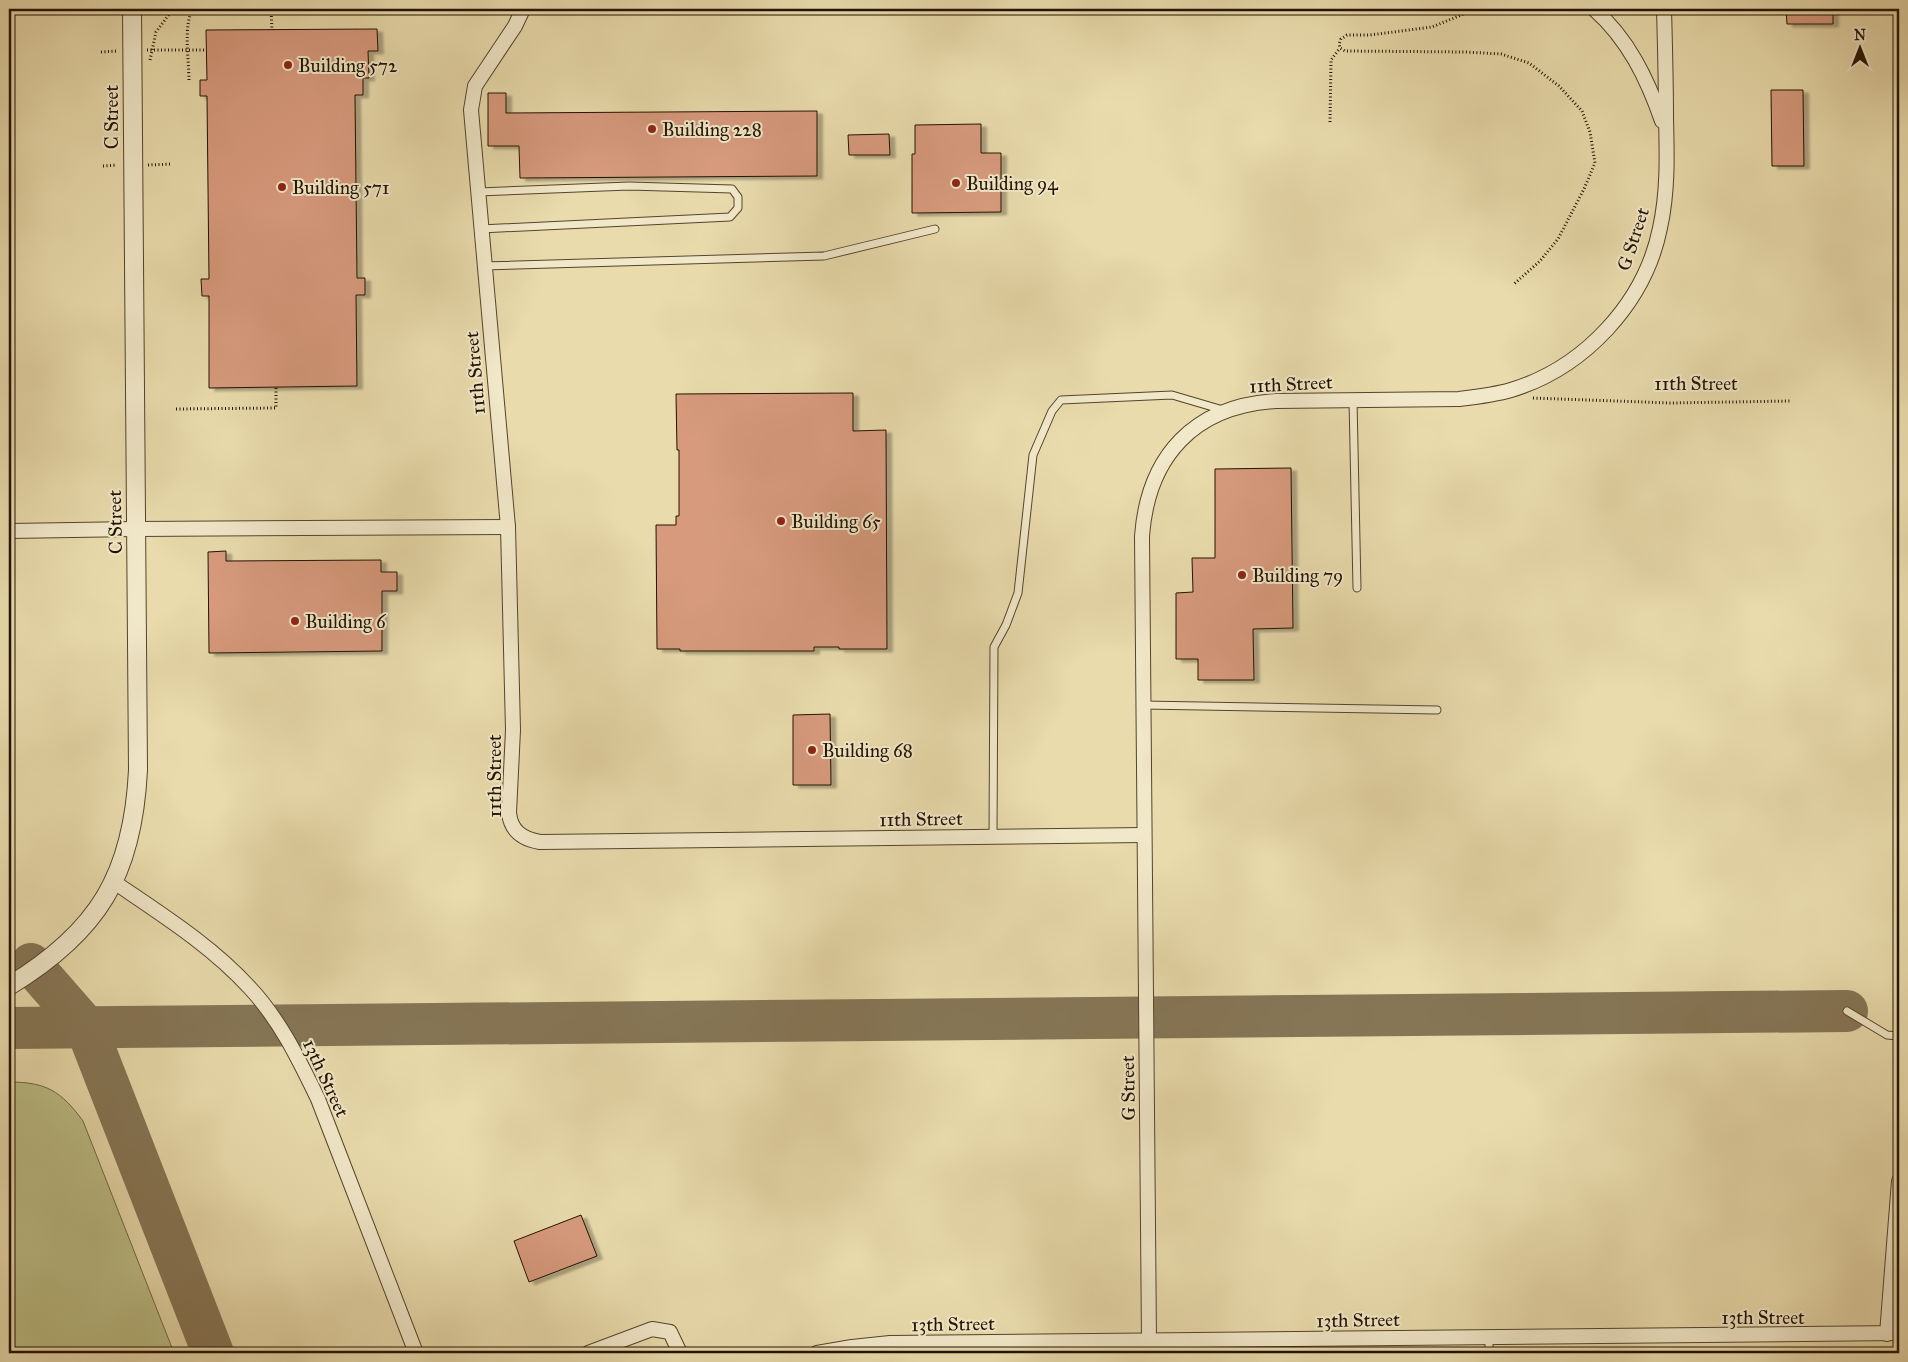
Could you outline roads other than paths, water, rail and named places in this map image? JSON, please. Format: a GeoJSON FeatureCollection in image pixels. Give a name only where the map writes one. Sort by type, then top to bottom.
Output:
{"type":"FeatureCollection","features":[{"type":"Feature","properties":{"kind":"street","name":"C Street"},"geometry":{"type":"LineString","coordinates":[[9,986],[35,970],[68,943],[88,922],[114,882],[127,846],[137,795],[132,9]]}},
{"type":"Feature","properties":{"kind":"street","name":"11th Street"},"geometry":{"type":"LineString","coordinates":[[523,9],[516,26],[475,86],[471,110],[508,526],[513,730],[508,813],[512,826],[522,837],[540,842],[1144,835],[1142,536],[1146,504],[1158,470],[1170,453],[1186,435],[1204,421],[1224,410],[1256,402],[1484,396]]}},
{"type":"Feature","properties":{"kind":"street"},"geometry":{"type":"LineString","coordinates":[[1594,9],[1621,36],[1634,57],[1648,84],[1666,134]]}},
{"type":"Feature","properties":{"kind":"street","name":"G Street"},"geometry":{"type":"LineString","coordinates":[[1484,396],[1511,390],[1535,380],[1573,358],[1604,333],[1630,299],[1652,254],[1660,229],[1664,202],[1666,134],[1664,9]]}},
{"type":"Feature","properties":{"kind":"street"},"geometry":{"type":"LineString","coordinates":[[9,531],[508,526]]}},
{"type":"Feature","properties":{"kind":"street","name":"G Street"},"geometry":{"type":"LineString","coordinates":[[1144,835],[1149,1341]]}},
{"type":"Feature","properties":{"kind":"street","name":"13th Street"},"geometry":{"type":"LineString","coordinates":[[114,882],[211,951],[250,988],[278,1025],[302,1066],[318,1099],[416,1353]]}},
{"type":"Feature","properties":{"kind":"street"},"geometry":{"type":"LineString","coordinates":[[1893,1334],[1899,1181]]}},
{"type":"Feature","properties":{"kind":"street"},"geometry":{"type":"LineString","coordinates":[[588,1353],[652,1329],[670,1332],[680,1353]]}},
{"type":"Feature","properties":{"kind":"street","name":"13th Street"},"geometry":{"type":"LineString","coordinates":[[817,1353],[852,1347],[890,1344],[1893,1334]]}},
{"type":"Feature","properties":{"kind":"lane"},"geometry":{"type":"LineString","coordinates":[[478,192],[629,186],[732,189],[738,197],[738,208],[730,217],[481,229]]}},
{"type":"Feature","properties":{"kind":"lane"},"geometry":{"type":"LineString","coordinates":[[484,266],[824,256],[935,229]]}},
{"type":"Feature","properties":{"kind":"lane"},"geometry":{"type":"LineString","coordinates":[[993,837],[994,647],[1006,624],[1018,593],[1033,454],[1052,411],[1061,400],[1172,395],[1224,410]]}},
{"type":"Feature","properties":{"kind":"lane"},"geometry":{"type":"LineString","coordinates":[[1353,400],[1357,588]]}},
{"type":"Feature","properties":{"kind":"lane"},"geometry":{"type":"LineString","coordinates":[[1143,705],[1437,710]]}},
{"type":"Feature","properties":{"kind":"lane"},"geometry":{"type":"LineString","coordinates":[[1847,1011],[1887,1035],[1899,1036]]}},
{"type":"Feature","properties":{"kind":"lane"},"geometry":{"type":"LineString","coordinates":[[1489,1338],[1489,1353]]}},
{"type":"Feature","properties":{"kind":"place","name":"Building 572"},"geometry":{"type":"Point","coordinates":[288,65]}},
{"type":"Feature","properties":{"kind":"place","name":"Building 228"},"geometry":{"type":"Point","coordinates":[652,129]}},
{"type":"Feature","properties":{"kind":"place","name":"Building 94"},"geometry":{"type":"Point","coordinates":[956,183]}},
{"type":"Feature","properties":{"kind":"place","name":"Building 571"},"geometry":{"type":"Point","coordinates":[282,187]}},
{"type":"Feature","properties":{"kind":"place","name":"Building 65"},"geometry":{"type":"Point","coordinates":[781,521]}},
{"type":"Feature","properties":{"kind":"place","name":"Building 79"},"geometry":{"type":"Point","coordinates":[1242,575]}},
{"type":"Feature","properties":{"kind":"place","name":"Building 6"},"geometry":{"type":"Point","coordinates":[295,621]}},
{"type":"Feature","properties":{"kind":"place","name":"Building 68"},"geometry":{"type":"Point","coordinates":[812,750]}}]}
